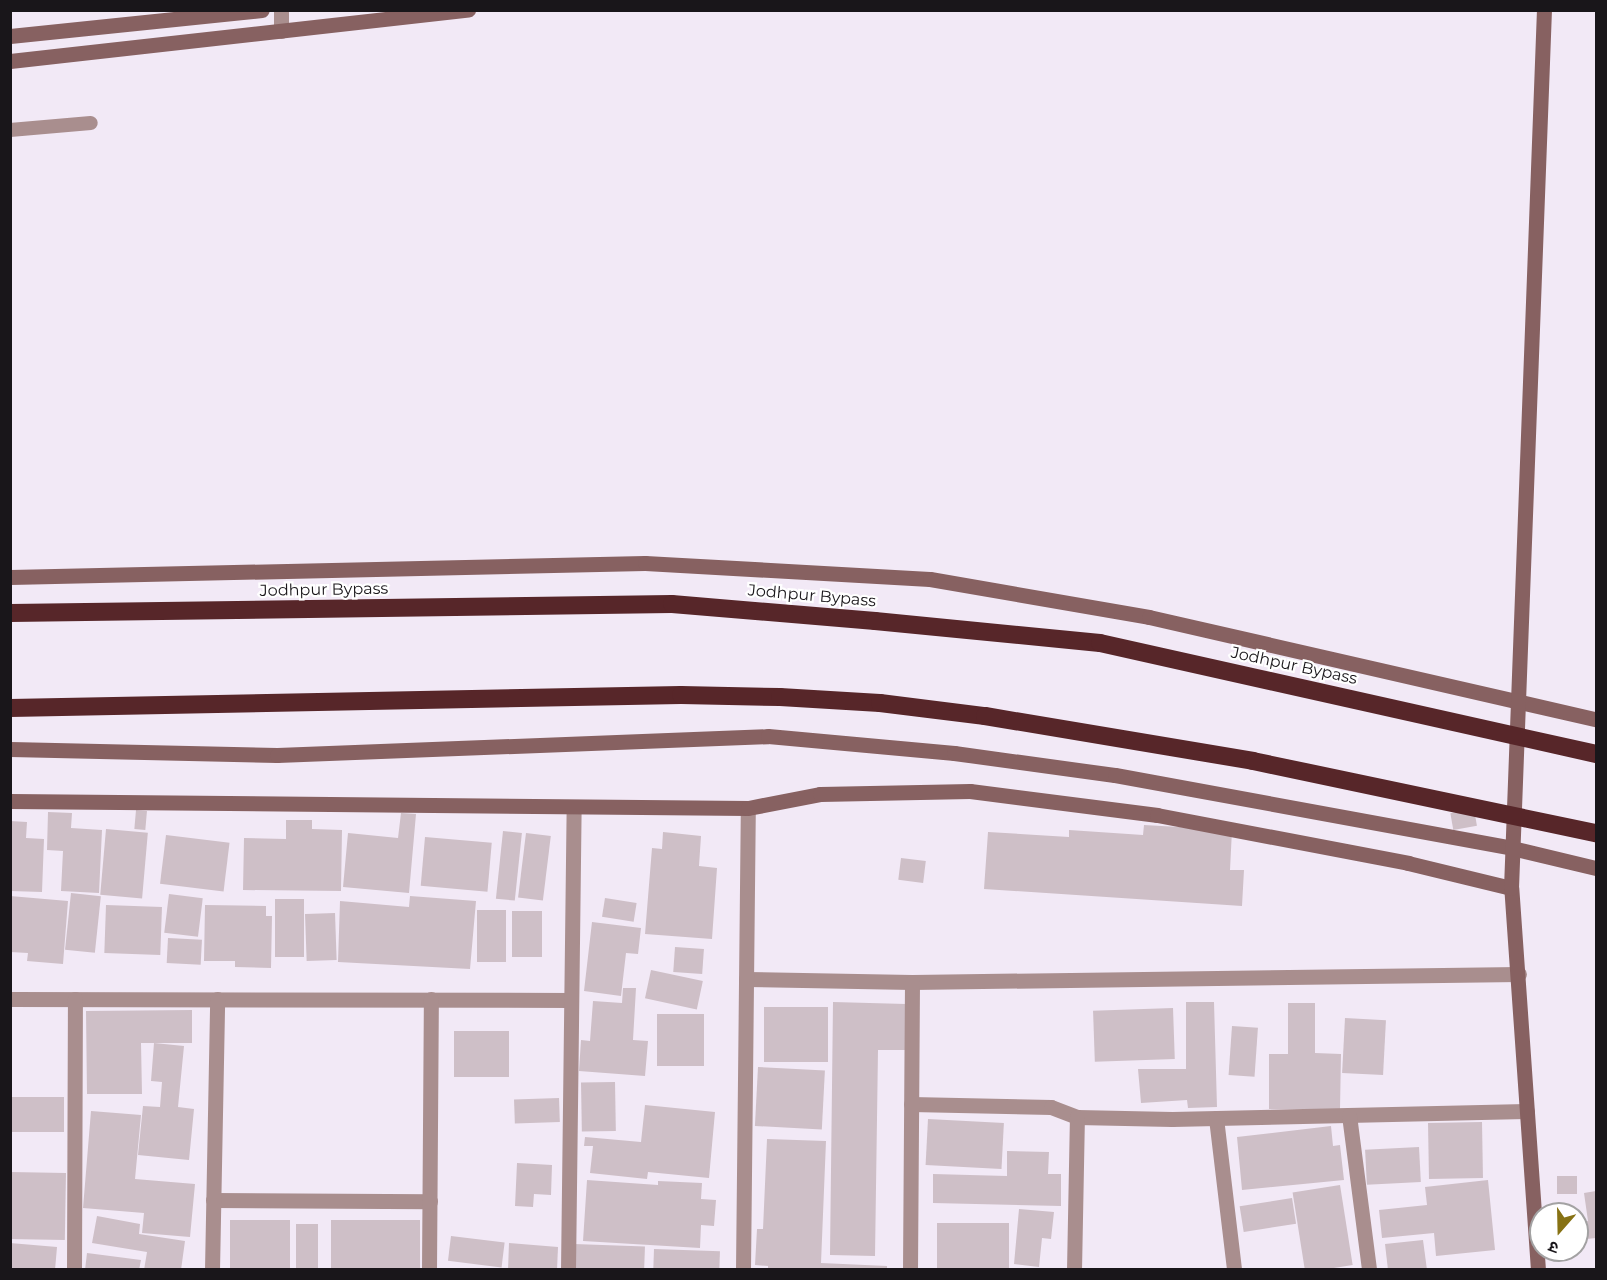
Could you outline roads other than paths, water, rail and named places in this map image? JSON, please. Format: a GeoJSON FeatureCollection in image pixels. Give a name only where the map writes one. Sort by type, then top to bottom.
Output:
{"type":"FeatureCollection","features":[{"type":"Feature","properties":{"kind":"highway","name":"Jodhpur Bypass"},"geometry":{"type":"LineString","coordinates":[[10,613],[672,604],[1100,643],[1596,754]]}},
{"type":"Feature","properties":{"kind":"highway"},"geometry":{"type":"LineString","coordinates":[[10,708],[681,695],[780,697],[880,703],[996,718],[1253,761],[1512,813],[1596,833]]}},
{"type":"Feature","properties":{"kind":"street"},"geometry":{"type":"LineString","coordinates":[[10,36],[262,10]]}},
{"type":"Feature","properties":{"kind":"street"},"geometry":{"type":"LineString","coordinates":[[281,10],[281,31]]}},
{"type":"Feature","properties":{"kind":"street"},"geometry":{"type":"LineString","coordinates":[[10,61],[468,10]]}},
{"type":"Feature","properties":{"kind":"street"},"geometry":{"type":"LineString","coordinates":[[1538,1269],[1519,974],[1511,888],[1516,700],[1544,10]]}},
{"type":"Feature","properties":{"kind":"street"},"geometry":{"type":"LineString","coordinates":[[10,577],[645,563],[930,579],[1149,617],[1596,719]]}},
{"type":"Feature","properties":{"kind":"street"},"geometry":{"type":"LineString","coordinates":[[10,749],[277,755],[768,736],[954,753],[1115,776],[1512,848],[1596,868]]}},
{"type":"Feature","properties":{"kind":"street"},"geometry":{"type":"LineString","coordinates":[[10,801],[748,808],[820,794],[970,790],[1157,815],[1408,863],[1511,888]]}},
{"type":"Feature","properties":{"kind":"street"},"geometry":{"type":"LineString","coordinates":[[568,1269],[574,807]]}},
{"type":"Feature","properties":{"kind":"street"},"geometry":{"type":"LineString","coordinates":[[743,1269],[748,808]]}},
{"type":"Feature","properties":{"kind":"street"},"geometry":{"type":"LineString","coordinates":[[746,979],[912,982],[1519,974]]}},
{"type":"Feature","properties":{"kind":"street"},"geometry":{"type":"LineString","coordinates":[[910,1269],[912,982]]}},
{"type":"Feature","properties":{"kind":"street"},"geometry":{"type":"LineString","coordinates":[[10,999],[572,1000]]}},
{"type":"Feature","properties":{"kind":"street"},"geometry":{"type":"LineString","coordinates":[[74,1269],[75,999]]}},
{"type":"Feature","properties":{"kind":"street"},"geometry":{"type":"LineString","coordinates":[[212,1269],[217,999]]}},
{"type":"Feature","properties":{"kind":"street"},"geometry":{"type":"LineString","coordinates":[[429,1269],[431,999]]}},
{"type":"Feature","properties":{"kind":"street"},"geometry":{"type":"LineString","coordinates":[[911,1104],[1051,1107],[1077,1117],[1216,1118],[1527,1111]]}},
{"type":"Feature","properties":{"kind":"street"},"geometry":{"type":"LineString","coordinates":[[1349,1115],[1369,1269]]}},
{"type":"Feature","properties":{"kind":"street"},"geometry":{"type":"LineString","coordinates":[[1074,1269],[1077,1117]]}},
{"type":"Feature","properties":{"kind":"street"},"geometry":{"type":"LineString","coordinates":[[1216,1118],[1234,1269]]}},
{"type":"Feature","properties":{"kind":"street"},"geometry":{"type":"LineString","coordinates":[[213,1200],[430,1201]]}},
{"type":"Feature","properties":{"kind":"lane"},"geometry":{"type":"LineString","coordinates":[[10,130],[91,123]]}}]}
